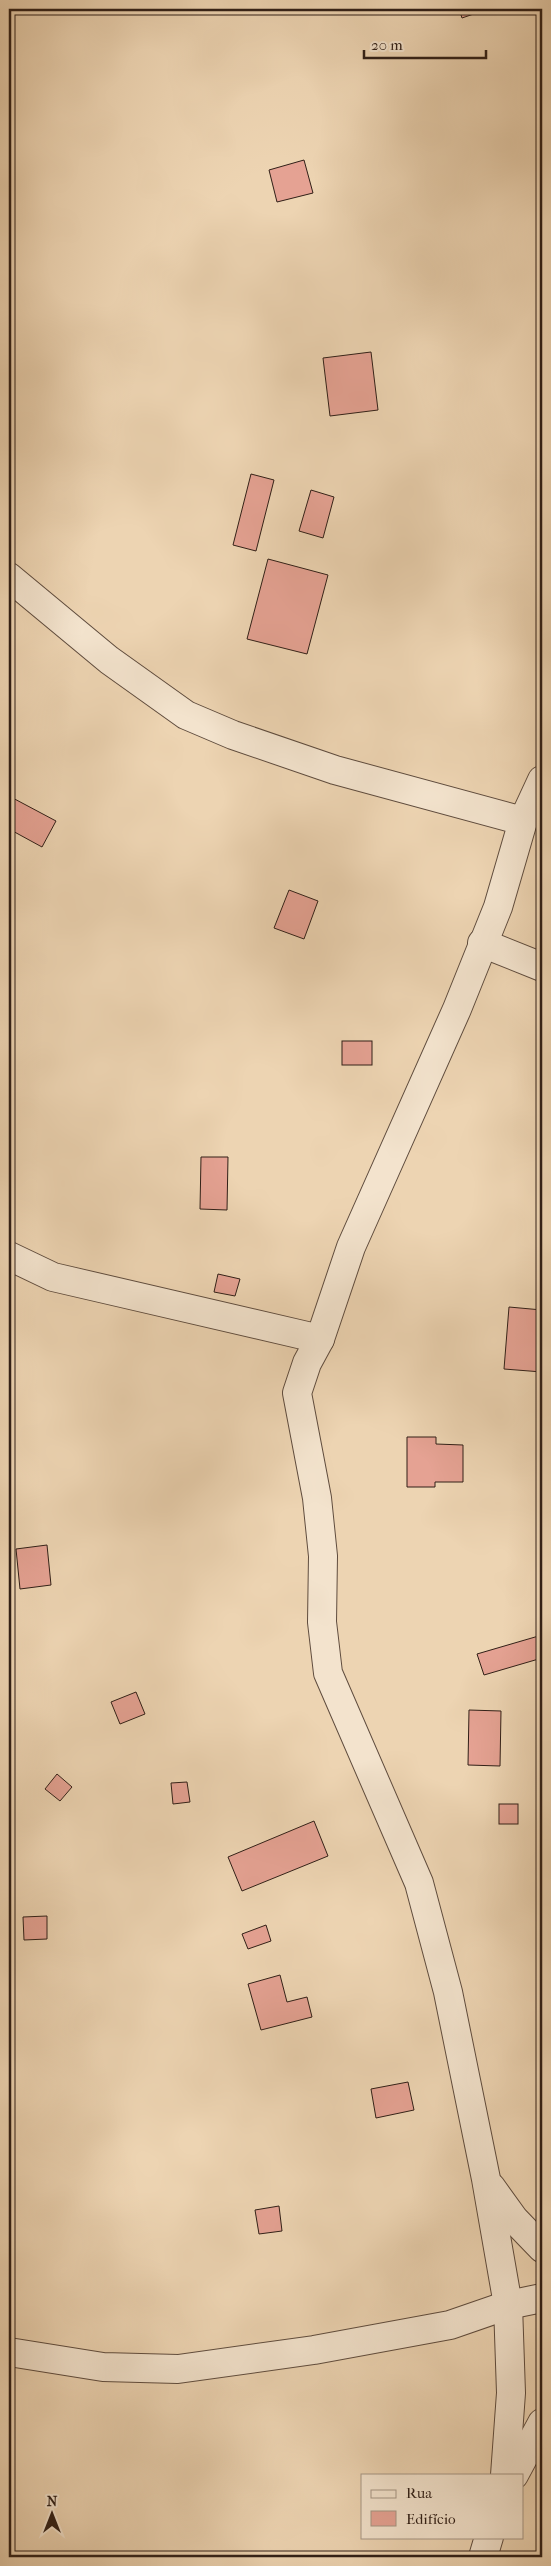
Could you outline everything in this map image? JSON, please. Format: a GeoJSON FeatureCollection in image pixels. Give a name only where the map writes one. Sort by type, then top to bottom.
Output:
{"type":"FeatureCollection","features":[{"type":"Feature","properties":{"kind":"street"},"geometry":{"type":"LineString","coordinates":[[9,577],[109,660],[186,715],[234,735],[335,770],[523,821]]}},
{"type":"Feature","properties":{"kind":"street"},"geometry":{"type":"LineString","coordinates":[[505,2474],[511,2393],[508,2305],[486,2179],[448,1992],[419,1883],[328,1673],[322,1622],[323,1556],[317,1498],[297,1393],[307,1363],[320,1339],[351,1247],[457,1009],[498,907],[523,821],[542,780]]}},
{"type":"Feature","properties":{"kind":"street"},"geometry":{"type":"LineString","coordinates":[[482,943],[542,967]]}},
{"type":"Feature","properties":{"kind":"street"},"geometry":{"type":"LineString","coordinates":[[9,1256],[53,1277],[320,1339]]}},
{"type":"Feature","properties":{"kind":"street"},"geometry":{"type":"LineString","coordinates":[[486,2179],[514,2219],[542,2248]]}},
{"type":"Feature","properties":{"kind":"street"},"geometry":{"type":"LineString","coordinates":[[9,2352],[103,2367],[178,2369],[314,2350],[450,2325],[508,2305],[542,2298]]}},
{"type":"Feature","properties":{"kind":"street"},"geometry":{"type":"LineString","coordinates":[[515,2474],[542,2423]]}},
{"type":"Feature","properties":{"kind":"street"},"geometry":{"type":"LineString","coordinates":[[482,2557],[489,2538]]}},
{"type":"Feature","properties":{"kind":"building"},"geometry":{"type":"Polygon","coordinates":[[[459,9],[488,9],[462,18],[459,9]]]}},
{"type":"Feature","properties":{"kind":"building"},"geometry":{"type":"Polygon","coordinates":[[[304,160],[313,193],[277,202],[269,170],[304,160]]]}},
{"type":"Feature","properties":{"kind":"building"},"geometry":{"type":"Polygon","coordinates":[[[371,352],[378,410],[330,416],[323,358],[371,352]]]}},
{"type":"Feature","properties":{"kind":"building"},"geometry":{"type":"Polygon","coordinates":[[[251,474],[274,480],[256,551],[233,545],[251,474]]]}},
{"type":"Feature","properties":{"kind":"building"},"geometry":{"type":"Polygon","coordinates":[[[311,490],[334,497],[323,538],[299,531],[311,490]]]}},
{"type":"Feature","properties":{"kind":"building"},"geometry":{"type":"Polygon","coordinates":[[[268,559],[328,575],[307,654],[247,639],[268,559]]]}},
{"type":"Feature","properties":{"kind":"building"},"geometry":{"type":"Polygon","coordinates":[[[9,796],[56,821],[42,847],[9,829],[9,796]]]}},
{"type":"Feature","properties":{"kind":"building"},"geometry":{"type":"Polygon","coordinates":[[[289,890],[318,901],[304,939],[274,928],[289,890]]]}},
{"type":"Feature","properties":{"kind":"building"},"geometry":{"type":"Polygon","coordinates":[[[342,1041],[372,1041],[372,1065],[342,1065],[342,1041]]]}},
{"type":"Feature","properties":{"kind":"building"},"geometry":{"type":"Polygon","coordinates":[[[201,1157],[228,1157],[227,1210],[200,1209],[201,1157]]]}},
{"type":"Feature","properties":{"kind":"building"},"geometry":{"type":"Polygon","coordinates":[[[218,1274],[240,1279],[235,1296],[214,1292],[218,1274]]]}},
{"type":"Feature","properties":{"kind":"building"},"geometry":{"type":"Polygon","coordinates":[[[509,1307],[542,1310],[542,1372],[504,1369],[509,1307]]]}},
{"type":"Feature","properties":{"kind":"building"},"geometry":{"type":"Polygon","coordinates":[[[407,1437],[436,1437],[436,1444],[463,1445],[463,1482],[435,1482],[435,1487],[407,1487],[407,1437]]]}},
{"type":"Feature","properties":{"kind":"building"},"geometry":{"type":"Polygon","coordinates":[[[47,1545],[51,1585],[20,1589],[16,1549],[47,1545]]]}},
{"type":"Feature","properties":{"kind":"building"},"geometry":{"type":"Polygon","coordinates":[[[542,1635],[542,1658],[484,1675],[477,1654],[542,1635]]]}},
{"type":"Feature","properties":{"kind":"building"},"geometry":{"type":"Polygon","coordinates":[[[136,1692],[145,1714],[120,1724],[111,1702],[136,1692]]]}},
{"type":"Feature","properties":{"kind":"building"},"geometry":{"type":"Polygon","coordinates":[[[469,1710],[501,1711],[500,1766],[468,1765],[469,1710]]]}},
{"type":"Feature","properties":{"kind":"building"},"geometry":{"type":"Polygon","coordinates":[[[57,1774],[72,1787],[60,1801],[45,1789],[57,1774]]]}},
{"type":"Feature","properties":{"kind":"building"},"geometry":{"type":"Polygon","coordinates":[[[187,1782],[190,1802],[173,1804],[171,1783],[187,1782]]]}},
{"type":"Feature","properties":{"kind":"building"},"geometry":{"type":"Polygon","coordinates":[[[499,1804],[518,1804],[518,1824],[499,1824],[499,1804]]]}},
{"type":"Feature","properties":{"kind":"building"},"geometry":{"type":"Polygon","coordinates":[[[314,1821],[328,1856],[242,1891],[228,1857],[314,1821]]]}},
{"type":"Feature","properties":{"kind":"building"},"geometry":{"type":"Polygon","coordinates":[[[47,1916],[47,1939],[24,1940],[23,1917],[47,1916]]]}},
{"type":"Feature","properties":{"kind":"building"},"geometry":{"type":"Polygon","coordinates":[[[266,1925],[271,1941],[248,1949],[242,1934],[266,1925]]]}},
{"type":"Feature","properties":{"kind":"building"},"geometry":{"type":"Polygon","coordinates":[[[280,1975],[287,2002],[307,1997],[312,2017],[261,2030],[248,1984],[280,1975]]]}},
{"type":"Feature","properties":{"kind":"building"},"geometry":{"type":"Polygon","coordinates":[[[408,2082],[414,2110],[376,2118],[371,2089],[408,2082]]]}},
{"type":"Feature","properties":{"kind":"building"},"geometry":{"type":"Polygon","coordinates":[[[279,2206],[282,2231],[259,2234],[255,2210],[279,2206]]]}}]}
